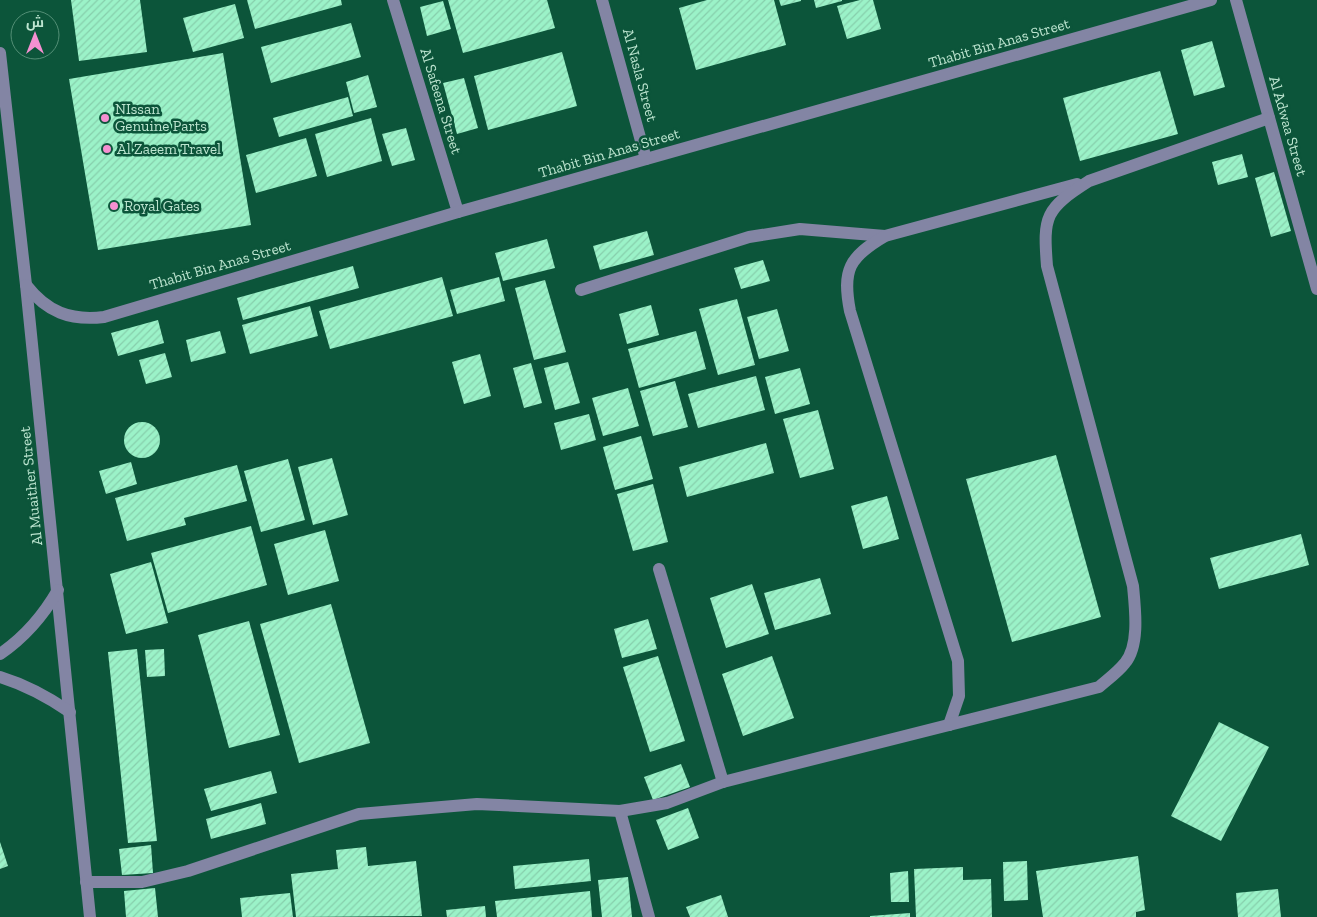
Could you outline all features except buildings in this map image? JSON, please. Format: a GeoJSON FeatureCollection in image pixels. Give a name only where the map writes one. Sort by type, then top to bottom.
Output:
{"type":"FeatureCollection","features":[{"type":"Feature","properties":{"kind":"street","name":"Al Safeena Street"},"geometry":{"type":"LineString","coordinates":[[393,0],[458,212]]}},
{"type":"Feature","properties":{"kind":"street","name":"Al Nasla Street"},"geometry":{"type":"LineString","coordinates":[[602,0],[646,159]]}},
{"type":"Feature","properties":{"kind":"street","name":"Thabit Bin Anas Street"},"geometry":{"type":"LineString","coordinates":[[26,285],[37,299],[60,313],[86,319],[104,317],[458,212],[1211,0]]}},
{"type":"Feature","properties":{"kind":"street","name":"Al Adwaa Street"},"geometry":{"type":"LineString","coordinates":[[1236,0],[1317,289]]}},
{"type":"Feature","properties":{"kind":"street","name":"Al Muaither Street"},"geometry":{"type":"LineString","coordinates":[[0,53],[58,590],[90,917]]}},
{"type":"Feature","properties":{"kind":"street"},"geometry":{"type":"LineString","coordinates":[[949,725],[959,696],[958,661],[850,311],[846,289],[850,268],[861,250],[885,236],[1089,180],[1269,118]]}},
{"type":"Feature","properties":{"kind":"street"},"geometry":{"type":"LineString","coordinates":[[86,882],[142,882],[188,871],[358,814],[477,804],[620,811],[667,803],[723,782],[1099,687],[1126,662],[1134,636],[1136,615],[1133,586],[1046,266],[1044,232],[1050,214],[1065,196],[1089,180]]}},
{"type":"Feature","properties":{"kind":"street"},"geometry":{"type":"LineString","coordinates":[[581,290],[749,237],[800,229],[885,236]]}},
{"type":"Feature","properties":{"kind":"street"},"geometry":{"type":"LineString","coordinates":[[659,569],[723,782]]}},
{"type":"Feature","properties":{"kind":"street"},"geometry":{"type":"LineString","coordinates":[[0,654],[31,628],[46,610],[58,590]]}},
{"type":"Feature","properties":{"kind":"street"},"geometry":{"type":"LineString","coordinates":[[0,677],[23,684],[70,712]]}},
{"type":"Feature","properties":{"kind":"street"},"geometry":{"type":"LineString","coordinates":[[620,811],[649,917]]}},
{"type":"Feature","properties":{"kind":"place","name":"NIssan Genuine Parts"},"geometry":{"type":"Point","coordinates":[105,118]}},
{"type":"Feature","properties":{"kind":"place","name":"Al Zaeem Travel"},"geometry":{"type":"Point","coordinates":[107,149]}},
{"type":"Feature","properties":{"kind":"place","name":"Royal Gates"},"geometry":{"type":"Point","coordinates":[114,206]}}]}
